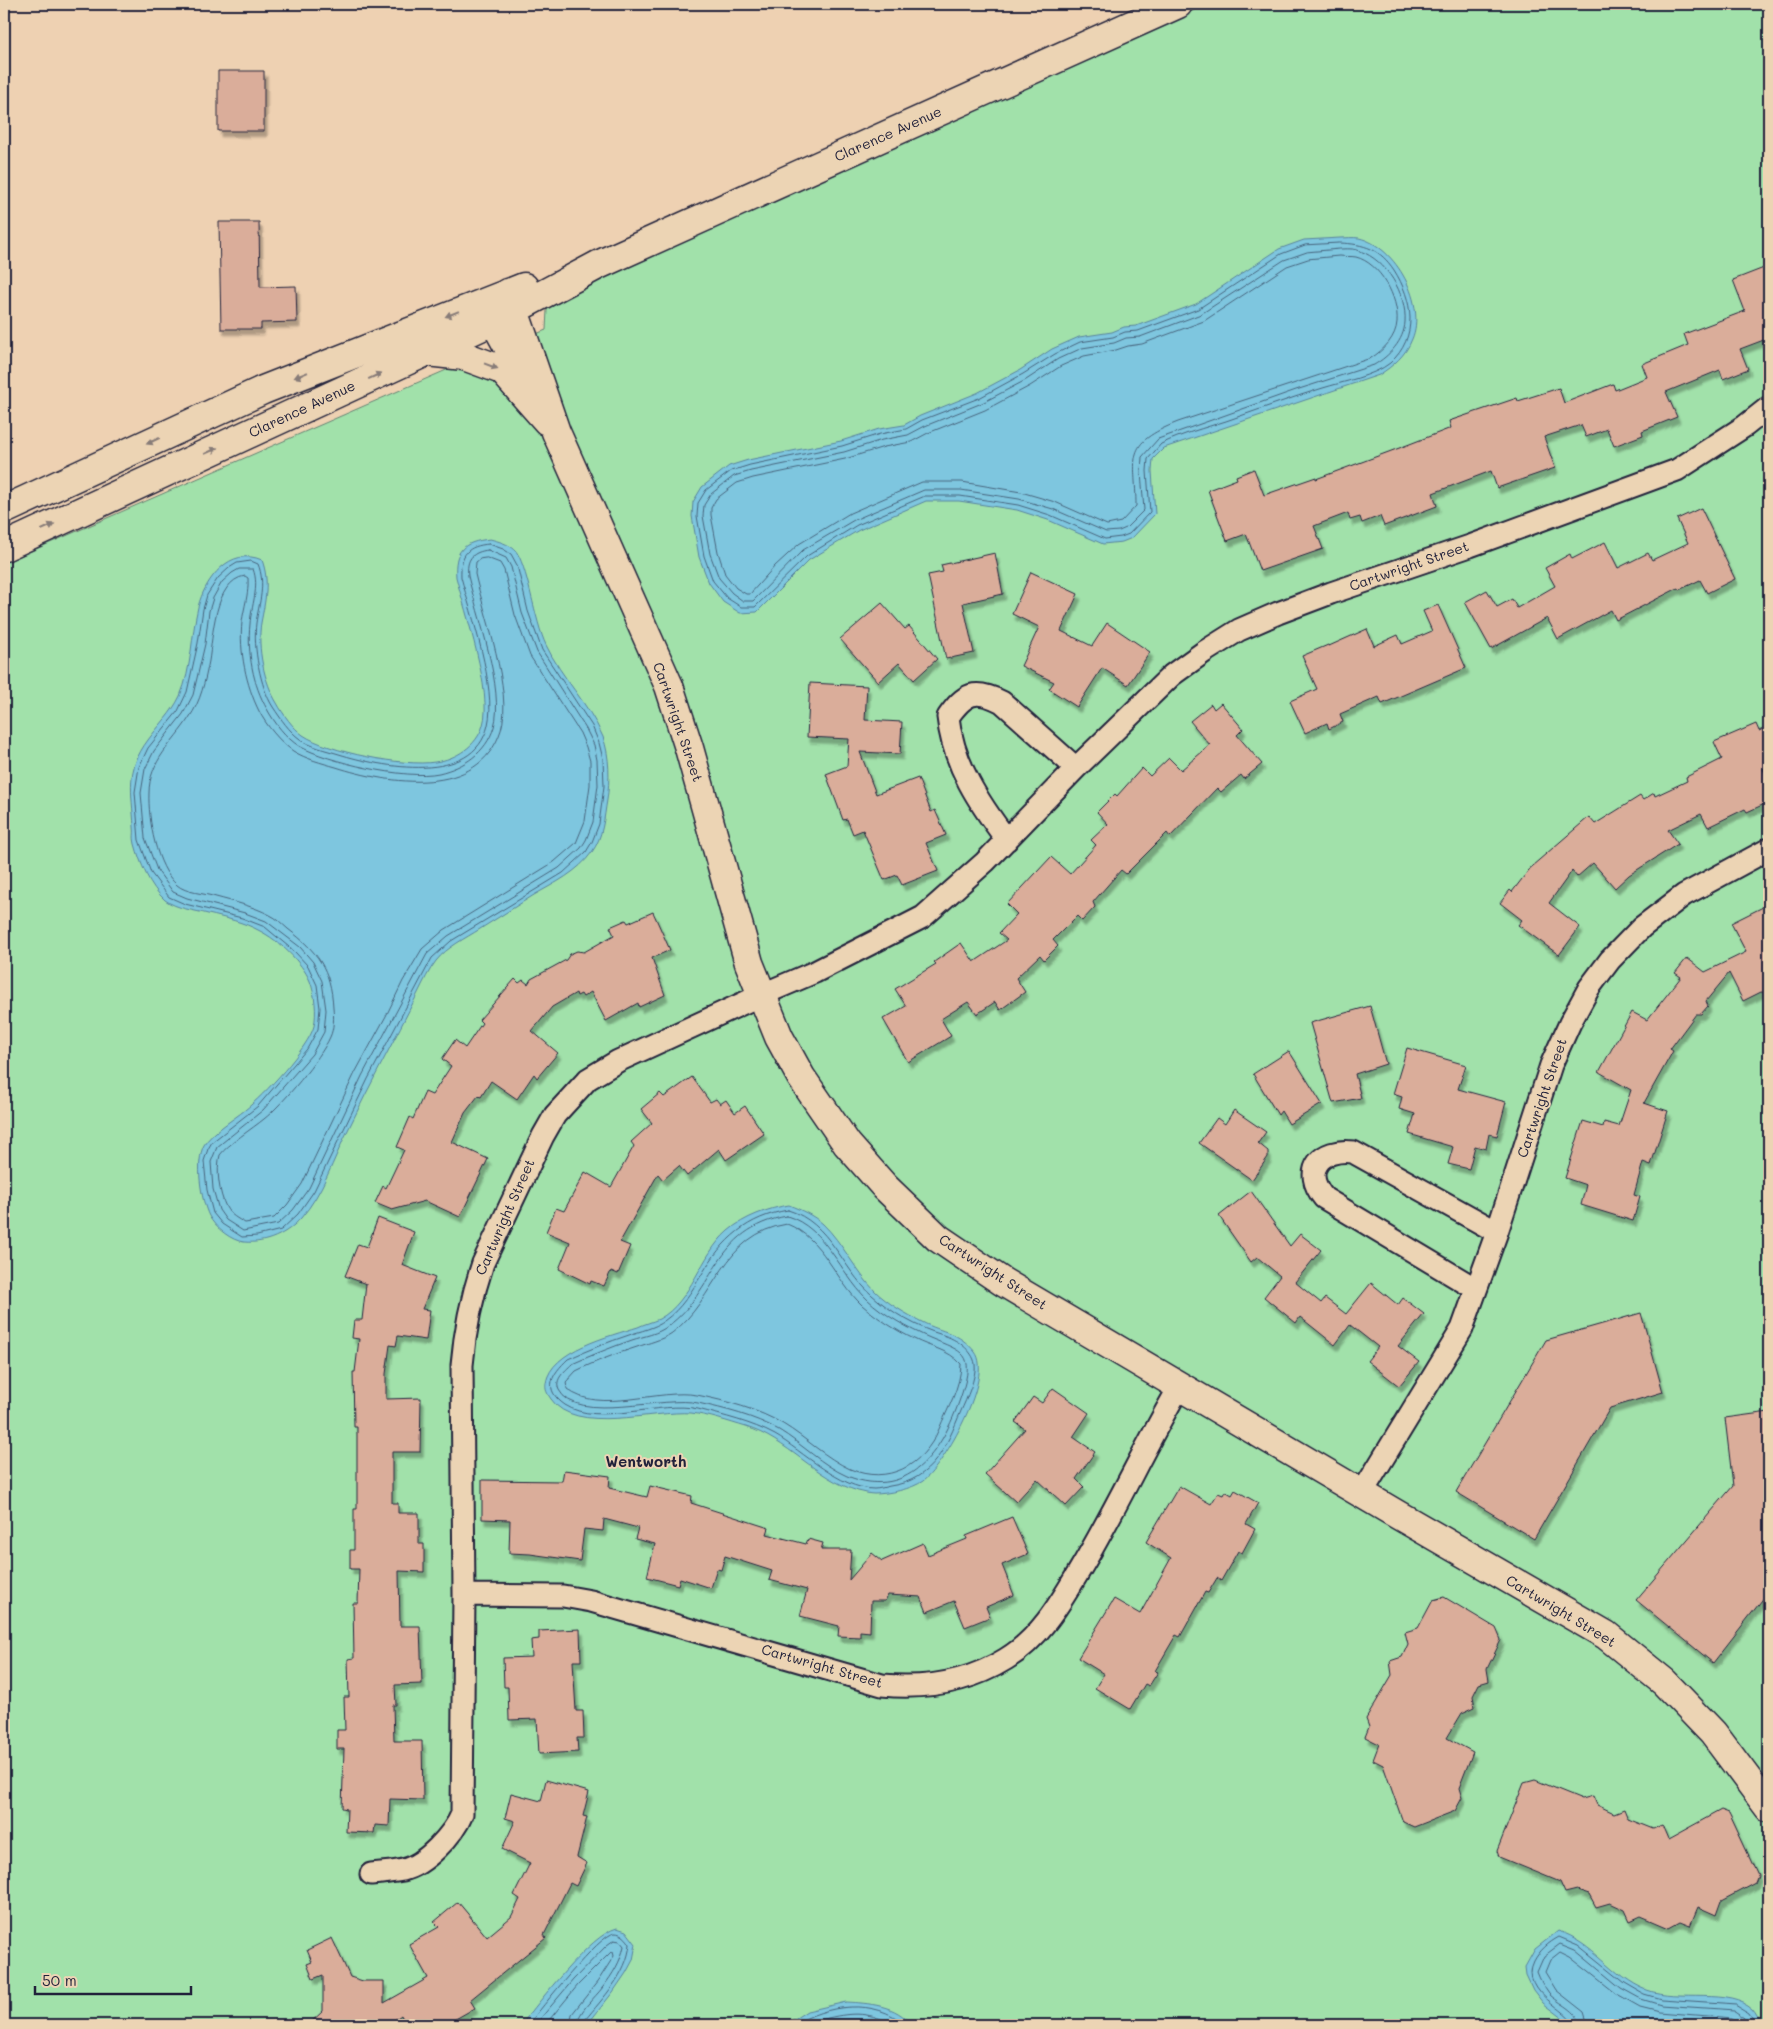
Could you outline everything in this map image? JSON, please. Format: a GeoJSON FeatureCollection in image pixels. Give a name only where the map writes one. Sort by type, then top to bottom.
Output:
{"type":"FeatureCollection","features":[{"type":"Feature","properties":{"kind":"street","name":"Clarence Avenue"},"geometry":{"type":"LineString","coordinates":[[4,510],[263,390],[499,306],[598,265],[1178,4]]}},
{"type":"Feature","properties":{"kind":"street","name":"Clarence Avenue"},"geometry":{"type":"LineString","coordinates":[[4,547],[427,352],[499,306]]}},
{"type":"Feature","properties":{"kind":"street","name":"Cartwright Street"},"geometry":{"type":"LineString","coordinates":[[499,306],[669,686],[689,748],[749,963],[761,995],[779,1037],[801,1077],[847,1144],[885,1187],[938,1238],[1003,1282],[1606,1635],[1664,1682],[1713,1733],[1769,1808]]}},
{"type":"Feature","properties":{"kind":"street"},"geometry":{"type":"LineString","coordinates":[[427,352],[464,356],[502,370],[556,432]]}},
{"type":"Feature","properties":{"kind":"street","name":"Cartwright Street"},"geometry":{"type":"LineString","coordinates":[[371,1874],[405,1870],[422,1861],[457,1826],[462,1814],[464,1595],[462,1365],[464,1337],[476,1283],[483,1263],[543,1136],[555,1115],[588,1080],[618,1061],[761,995],[816,972],[923,917],[985,862],[1076,768],[1172,675],[1239,630],[1332,593],[1470,546],[1677,470],[1745,426],[1769,407]]}},
{"type":"Feature","properties":{"kind":"street"},"geometry":{"type":"LineString","coordinates":[[1007,840],[983,809],[969,784],[950,736],[948,717],[959,701],[975,693],[988,694],[1002,702],[1076,768]]}},
{"type":"Feature","properties":{"kind":"street","name":"Cartwright Street"},"geometry":{"type":"LineString","coordinates":[[1362,1493],[1462,1329],[1497,1232],[1551,1065],[1570,1023],[1589,988],[1610,960],[1642,927],[1684,895],[1769,849]]}},
{"type":"Feature","properties":{"kind":"street"},"geometry":{"type":"LineString","coordinates":[[1476,1289],[1324,1198],[1316,1188],[1314,1174],[1318,1163],[1328,1154],[1339,1150],[1354,1152],[1497,1232]]}},
{"type":"Feature","properties":{"kind":"street","name":"Cartwright Street"},"geometry":{"type":"LineString","coordinates":[[464,1595],[563,1596],[591,1601],[882,1685],[926,1687],[961,1678],[1006,1659],[1043,1627],[1100,1538],[1180,1386]]}},
{"type":"Feature","properties":{"kind":"green space"},"geometry":{"type":"Polygon","coordinates":[[[1208,4],[1769,4],[1769,2025],[4,2025],[4,563],[451,368],[546,330],[547,310],[558,297],[602,275],[1208,4]]]}},
{"type":"Feature","properties":{"kind":"water"},"geometry":{"type":"Polygon","coordinates":[[[1359,238],[1373,243],[1385,252],[1405,279],[1412,294],[1416,325],[1412,339],[1403,355],[1379,375],[1164,448],[1153,459],[1155,514],[1132,538],[1122,542],[1103,544],[1048,520],[1017,510],[959,501],[926,501],[859,530],[809,560],[757,612],[740,613],[723,602],[709,583],[699,557],[692,516],[693,502],[702,487],[729,466],[748,460],[841,441],[879,429],[904,425],[920,416],[977,393],[1020,370],[1052,349],[1079,337],[1136,326],[1196,304],[1279,249],[1304,240],[1359,238]]]}},
{"type":"Feature","properties":{"kind":"water"},"geometry":{"type":"Polygon","coordinates":[[[490,539],[510,546],[519,557],[546,645],[559,668],[590,713],[603,737],[609,768],[609,785],[599,840],[592,852],[573,871],[457,943],[440,956],[426,977],[356,1113],[322,1187],[309,1208],[295,1224],[276,1237],[252,1242],[239,1241],[220,1229],[212,1221],[206,1209],[200,1181],[201,1152],[207,1140],[263,1094],[304,1046],[315,1021],[313,992],[310,981],[301,966],[289,952],[267,935],[241,923],[175,905],[160,895],[150,882],[134,841],[131,792],[136,762],[148,740],[180,696],[187,674],[198,607],[206,586],[213,576],[230,561],[250,557],[262,560],[266,576],[266,592],[260,633],[265,675],[272,695],[279,707],[299,732],[330,747],[367,757],[387,760],[422,763],[435,762],[458,755],[476,739],[483,725],[485,711],[477,652],[456,577],[457,560],[462,549],[467,545],[490,539]]]}},
{"type":"Feature","properties":{"kind":"water"},"geometry":{"type":"Polygon","coordinates":[[[789,1205],[811,1215],[823,1224],[868,1283],[885,1300],[922,1322],[956,1336],[975,1352],[979,1364],[978,1380],[973,1399],[964,1419],[954,1439],[932,1472],[923,1481],[913,1486],[880,1494],[858,1491],[829,1478],[775,1440],[746,1427],[691,1413],[616,1418],[578,1416],[562,1410],[547,1393],[546,1383],[550,1371],[570,1353],[598,1340],[659,1319],[680,1301],[710,1252],[728,1231],[741,1221],[757,1214],[789,1205]]]}},
{"type":"Feature","properties":{"kind":"water"},"geometry":{"type":"Polygon","coordinates":[[[617,1928],[626,1931],[636,1944],[633,1960],[613,1992],[587,2025],[521,2025],[580,1955],[606,1933],[617,1928]]]}},
{"type":"Feature","properties":{"kind":"water"},"geometry":{"type":"Polygon","coordinates":[[[1558,1931],[1582,1943],[1624,1977],[1647,1990],[1674,1995],[1731,1998],[1744,2002],[1754,2009],[1764,2025],[1572,2025],[1543,2003],[1533,1990],[1526,1975],[1525,1967],[1535,1949],[1558,1931]]]}},
{"type":"Feature","properties":{"kind":"water"},"geometry":{"type":"Polygon","coordinates":[[[846,2002],[882,2006],[898,2013],[911,2025],[785,2025],[807,2011],[846,2002]]]}},
{"type":"Feature","properties":{"kind":"building"},"geometry":{"type":"Polygon","coordinates":[[[218,71],[264,71],[264,131],[218,131],[218,71]]]}},
{"type":"Feature","properties":{"kind":"building"},"geometry":{"type":"Polygon","coordinates":[[[219,222],[259,222],[260,287],[296,286],[297,322],[261,323],[261,329],[221,329],[219,222]]]}},
{"type":"Feature","properties":{"kind":"building"},"geometry":{"type":"Polygon","coordinates":[[[1769,266],[1769,338],[1740,349],[1748,369],[1723,379],[1720,370],[1666,392],[1677,417],[1642,431],[1643,435],[1614,446],[1607,429],[1586,437],[1581,425],[1544,437],[1555,468],[1497,488],[1491,471],[1433,493],[1437,506],[1384,526],[1380,516],[1362,523],[1360,517],[1350,520],[1348,513],[1314,526],[1323,549],[1260,571],[1246,534],[1227,541],[1208,490],[1237,479],[1236,476],[1254,469],[1264,495],[1316,477],[1316,479],[1402,447],[1451,428],[1449,421],[1517,398],[1518,401],[1559,388],[1564,403],[1613,384],[1615,390],[1647,377],[1642,364],[1688,345],[1684,334],[1745,311],[1733,280],[1769,266]]]}},
{"type":"Feature","properties":{"kind":"building"},"geometry":{"type":"Polygon","coordinates":[[[1701,508],[1735,579],[1707,593],[1700,580],[1679,590],[1678,588],[1616,620],[1611,610],[1558,639],[1547,618],[1491,649],[1465,602],[1487,590],[1497,607],[1512,599],[1517,608],[1555,586],[1545,568],[1570,554],[1572,559],[1605,542],[1618,568],[1648,553],[1652,560],[1688,543],[1677,519],[1701,508]]]}},
{"type":"Feature","properties":{"kind":"building"},"geometry":{"type":"Polygon","coordinates":[[[995,553],[1003,594],[963,603],[974,653],[946,659],[928,575],[943,572],[941,565],[995,553]]]}},
{"type":"Feature","properties":{"kind":"building"},"geometry":{"type":"Polygon","coordinates":[[[1031,572],[1078,594],[1061,631],[1092,646],[1107,623],[1150,652],[1128,685],[1102,668],[1077,707],[1049,689],[1054,682],[1021,666],[1039,627],[1012,614],[1031,572]]]}},
{"type":"Feature","properties":{"kind":"building"},"geometry":{"type":"Polygon","coordinates":[[[882,603],[905,629],[909,626],[937,659],[914,680],[899,663],[878,682],[840,639],[882,603]]]}},
{"type":"Feature","properties":{"kind":"building"},"geometry":{"type":"Polygon","coordinates":[[[1438,605],[1466,668],[1382,704],[1379,697],[1340,714],[1343,722],[1329,729],[1327,723],[1305,733],[1290,701],[1317,689],[1302,656],[1367,629],[1374,646],[1398,635],[1402,644],[1432,631],[1423,611],[1438,605]]]}},
{"type":"Feature","properties":{"kind":"building"},"geometry":{"type":"Polygon","coordinates":[[[810,683],[867,686],[865,720],[902,722],[900,754],[860,752],[876,794],[918,778],[931,812],[935,810],[946,835],[926,843],[938,871],[902,885],[897,875],[884,880],[863,830],[853,834],[847,819],[843,820],[826,774],[847,766],[849,739],[807,737],[810,683]]]}},
{"type":"Feature","properties":{"kind":"building"},"geometry":{"type":"Polygon","coordinates":[[[1221,703],[1243,729],[1237,735],[1262,764],[1244,779],[1241,775],[1221,792],[1217,788],[1170,837],[1167,833],[1126,874],[1121,870],[1093,902],[1095,907],[1082,921],[1077,916],[1053,940],[1058,946],[1044,960],[1040,955],[1016,978],[1025,992],[1000,1010],[995,1002],[977,1014],[968,1002],[941,1019],[951,1036],[908,1062],[883,1019],[906,1006],[895,989],[936,964],[934,962],[961,943],[974,962],[1007,940],[999,933],[1017,914],[1007,904],[1051,857],[1070,874],[1096,845],[1091,840],[1108,824],[1097,812],[1115,794],[1117,796],[1142,768],[1150,776],[1169,758],[1181,770],[1210,745],[1190,721],[1211,704],[1214,709],[1221,703]]]}},
{"type":"Feature","properties":{"kind":"building"},"geometry":{"type":"Polygon","coordinates":[[[1756,724],[1759,731],[1769,726],[1769,766],[1763,769],[1769,782],[1769,802],[1747,812],[1745,809],[1708,827],[1701,814],[1668,830],[1678,844],[1629,875],[1615,888],[1593,863],[1577,877],[1572,871],[1549,903],[1580,927],[1559,955],[1518,925],[1522,920],[1500,903],[1510,890],[1512,892],[1532,866],[1589,817],[1595,824],[1640,796],[1643,800],[1654,793],[1655,796],[1687,781],[1686,777],[1722,759],[1714,742],[1756,724]]]}},
{"type":"Feature","properties":{"kind":"building"},"geometry":{"type":"Polygon","coordinates":[[[1769,904],[1769,993],[1761,992],[1743,1001],[1729,973],[1706,1001],[1708,1006],[1701,1014],[1696,1014],[1670,1049],[1673,1051],[1644,1103],[1668,1111],[1651,1165],[1643,1162],[1634,1195],[1640,1197],[1633,1221],[1581,1205],[1586,1185],[1565,1178],[1583,1121],[1603,1127],[1604,1122],[1619,1126],[1631,1090],[1599,1072],[1632,1012],[1647,1020],[1681,977],[1675,973],[1687,958],[1705,972],[1746,952],[1731,923],[1769,904]]]}},
{"type":"Feature","properties":{"kind":"building"},"geometry":{"type":"Polygon","coordinates":[[[653,912],[670,950],[652,958],[665,995],[639,1007],[638,1003],[606,1021],[591,992],[583,997],[581,994],[577,996],[576,993],[552,1007],[532,1031],[558,1053],[537,1078],[534,1074],[517,1099],[491,1081],[481,1097],[478,1096],[465,1113],[452,1142],[488,1159],[460,1217],[425,1201],[392,1210],[375,1203],[383,1186],[386,1188],[404,1150],[397,1147],[410,1117],[413,1119],[425,1092],[432,1095],[451,1066],[442,1059],[455,1040],[465,1048],[482,1023],[479,1020],[515,979],[519,983],[523,980],[528,984],[531,979],[566,960],[570,954],[577,951],[584,952],[614,935],[610,927],[626,920],[628,923],[653,912]]]}},
{"type":"Feature","properties":{"kind":"building"},"geometry":{"type":"Polygon","coordinates":[[[1370,1006],[1386,1064],[1355,1074],[1361,1098],[1333,1103],[1310,1023],[1370,1006]]]}},
{"type":"Feature","properties":{"kind":"building"},"geometry":{"type":"Polygon","coordinates":[[[1407,1048],[1466,1065],[1458,1089],[1506,1102],[1497,1136],[1489,1134],[1486,1149],[1475,1146],[1469,1169],[1448,1164],[1453,1147],[1409,1134],[1415,1114],[1399,1109],[1402,1097],[1393,1094],[1407,1048]]]}},
{"type":"Feature","properties":{"kind":"building"},"geometry":{"type":"Polygon","coordinates":[[[1289,1051],[1322,1104],[1289,1124],[1281,1111],[1278,1115],[1253,1074],[1289,1051]]]}},
{"type":"Feature","properties":{"kind":"building"},"geometry":{"type":"Polygon","coordinates":[[[692,1077],[710,1102],[716,1099],[720,1104],[726,1100],[735,1113],[745,1106],[764,1134],[726,1160],[719,1149],[687,1176],[679,1166],[663,1180],[658,1174],[620,1242],[630,1246],[618,1274],[611,1271],[604,1286],[591,1281],[590,1284],[559,1269],[570,1242],[546,1232],[556,1208],[564,1211],[585,1172],[611,1187],[634,1146],[631,1142],[652,1123],[641,1109],[660,1093],[664,1097],[692,1077]]]}},
{"type":"Feature","properties":{"kind":"building"},"geometry":{"type":"Polygon","coordinates":[[[1234,1110],[1266,1132],[1258,1143],[1268,1151],[1268,1157],[1252,1180],[1199,1143],[1217,1118],[1225,1124],[1234,1110]]]}},
{"type":"Feature","properties":{"kind":"building"},"geometry":{"type":"Polygon","coordinates":[[[1251,1191],[1290,1246],[1300,1234],[1321,1250],[1295,1282],[1321,1303],[1325,1298],[1346,1314],[1371,1283],[1398,1305],[1403,1298],[1424,1314],[1398,1346],[1419,1362],[1399,1386],[1367,1361],[1378,1347],[1350,1325],[1335,1345],[1300,1317],[1296,1323],[1264,1297],[1280,1276],[1257,1257],[1251,1262],[1219,1216],[1251,1191]]]}},
{"type":"Feature","properties":{"kind":"building"},"geometry":{"type":"Polygon","coordinates":[[[378,1218],[414,1232],[402,1265],[435,1278],[422,1309],[430,1310],[426,1340],[398,1336],[396,1346],[390,1345],[386,1374],[386,1399],[421,1398],[420,1452],[392,1452],[392,1503],[398,1503],[398,1513],[419,1513],[419,1544],[424,1544],[424,1572],[399,1571],[400,1626],[420,1626],[422,1684],[395,1685],[396,1705],[393,1705],[394,1741],[422,1741],[423,1800],[390,1799],[389,1826],[375,1825],[374,1833],[346,1832],[347,1809],[342,1808],[344,1749],[337,1749],[337,1730],[345,1730],[344,1697],[349,1697],[348,1659],[354,1658],[353,1603],[358,1603],[359,1569],[350,1569],[350,1550],[354,1550],[354,1509],[357,1509],[357,1427],[354,1427],[353,1372],[355,1372],[359,1339],[352,1338],[354,1320],[362,1320],[366,1284],[345,1276],[358,1244],[367,1247],[378,1218]]]}},
{"type":"Feature","properties":{"kind":"building"},"geometry":{"type":"Polygon","coordinates":[[[1641,1313],[1663,1392],[1610,1408],[1534,1539],[1456,1492],[1546,1340],[1641,1313]]]}},
{"type":"Feature","properties":{"kind":"building"},"geometry":{"type":"Polygon","coordinates":[[[1053,1388],[1089,1413],[1073,1437],[1095,1452],[1076,1479],[1084,1487],[1066,1506],[1037,1479],[1016,1502],[985,1474],[1025,1429],[1015,1422],[1033,1397],[1042,1403],[1053,1388]]]}},
{"type":"Feature","properties":{"kind":"building"},"geometry":{"type":"Polygon","coordinates":[[[1769,1412],[1769,1591],[1713,1663],[1636,1600],[1733,1486],[1725,1418],[1769,1412]]]}},
{"type":"Feature","properties":{"kind":"building"},"geometry":{"type":"Polygon","coordinates":[[[564,1470],[610,1476],[609,1488],[647,1497],[650,1486],[692,1496],[691,1503],[769,1528],[767,1534],[806,1544],[808,1539],[823,1543],[821,1550],[851,1550],[849,1580],[872,1553],[882,1561],[923,1543],[928,1555],[967,1539],[966,1536],[1012,1517],[1028,1554],[1002,1565],[1014,1595],[986,1607],[990,1617],[965,1627],[954,1601],[927,1612],[921,1597],[888,1595],[885,1601],[871,1601],[870,1632],[860,1631],[860,1637],[838,1636],[839,1626],[800,1616],[807,1590],[769,1580],[772,1571],[725,1556],[721,1570],[717,1569],[711,1588],[680,1578],[678,1585],[647,1577],[655,1544],[635,1539],[638,1528],[604,1519],[603,1531],[584,1529],[580,1561],[509,1553],[510,1520],[482,1519],[482,1480],[562,1481],[564,1470]]]}},
{"type":"Feature","properties":{"kind":"building"},"geometry":{"type":"Polygon","coordinates":[[[1179,1486],[1211,1504],[1218,1493],[1223,1495],[1225,1491],[1232,1495],[1235,1490],[1258,1503],[1246,1524],[1255,1529],[1242,1553],[1238,1551],[1221,1581],[1217,1578],[1208,1593],[1205,1592],[1180,1637],[1176,1635],[1155,1671],[1158,1672],[1149,1686],[1145,1684],[1130,1709],[1095,1688],[1104,1674],[1078,1658],[1114,1599],[1140,1614],[1171,1558],[1146,1542],[1179,1486]]]}},
{"type":"Feature","properties":{"kind":"building"},"geometry":{"type":"Polygon","coordinates":[[[1444,1597],[1496,1628],[1501,1640],[1487,1669],[1489,1681],[1479,1684],[1473,1696],[1475,1707],[1462,1713],[1447,1738],[1473,1752],[1459,1788],[1462,1798],[1455,1811],[1414,1827],[1403,1822],[1383,1765],[1373,1760],[1379,1744],[1365,1737],[1369,1727],[1366,1719],[1392,1675],[1390,1661],[1402,1657],[1408,1644],[1405,1632],[1418,1628],[1433,1600],[1444,1597]]]}},
{"type":"Feature","properties":{"kind":"building"},"geometry":{"type":"Polygon","coordinates":[[[580,1629],[581,1661],[573,1661],[576,1711],[583,1711],[584,1738],[577,1738],[578,1752],[539,1754],[537,1719],[509,1720],[508,1687],[504,1687],[503,1658],[532,1657],[531,1640],[539,1639],[539,1631],[580,1629]]]}},
{"type":"Feature","properties":{"kind":"building"},"geometry":{"type":"Polygon","coordinates":[[[546,1780],[589,1792],[583,1816],[587,1817],[577,1857],[587,1863],[576,1886],[570,1883],[544,1935],[546,1938],[470,2000],[475,2008],[445,2025],[406,2025],[401,2015],[388,2025],[370,2025],[365,2020],[340,2020],[335,2025],[308,2025],[323,2011],[323,1975],[313,1979],[307,1964],[312,1962],[307,1950],[332,1938],[350,1977],[363,1981],[384,1981],[384,2003],[428,1978],[409,1944],[439,1927],[434,1922],[458,1902],[487,1937],[511,1917],[520,1899],[514,1895],[530,1863],[502,1849],[515,1821],[505,1818],[511,1793],[541,1801],[546,1780]]]}},
{"type":"Feature","properties":{"kind":"building"},"geometry":{"type":"Polygon","coordinates":[[[1535,1780],[1582,1799],[1593,1796],[1597,1805],[1614,1813],[1624,1809],[1628,1819],[1653,1829],[1662,1825],[1668,1839],[1721,1810],[1729,1813],[1758,1875],[1755,1883],[1721,1901],[1716,1915],[1698,1907],[1690,1926],[1680,1922],[1669,1928],[1641,1916],[1630,1921],[1625,1910],[1610,1903],[1596,1907],[1589,1894],[1577,1890],[1565,1893],[1560,1882],[1499,1857],[1497,1851],[1524,1783],[1535,1780]]]}},
{"type":"Feature","properties":{"kind":"district","name":"Wentworth"},"geometry":{"type":"Point","coordinates":[646,1462]}}]}
